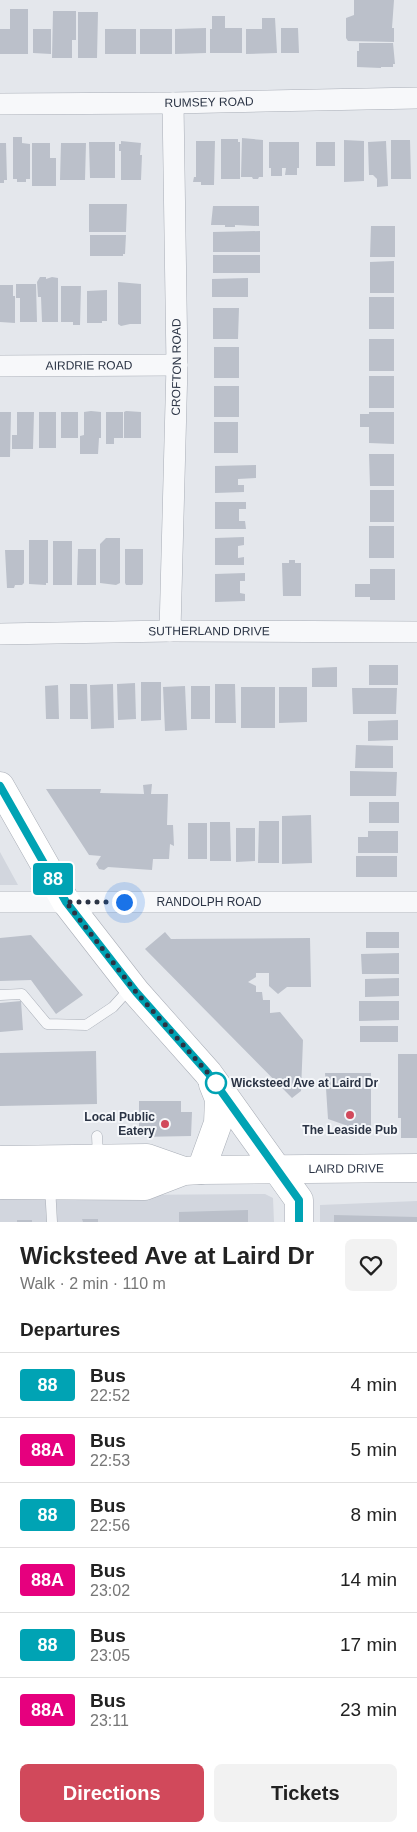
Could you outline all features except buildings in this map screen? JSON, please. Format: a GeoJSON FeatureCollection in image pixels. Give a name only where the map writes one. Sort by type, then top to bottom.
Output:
{"type":"FeatureCollection","features":[{"type":"Feature","properties":{"kind":"main road"},"geometry":{"type":"LineString","coordinates":[[0,786],[66,902],[131,986],[208,1073],[299,1200],[299,1222]]}},
{"type":"Feature","properties":{"kind":"main road"},"geometry":{"type":"LineString","coordinates":[[193,1171],[218,1123],[219,1099],[208,1073]]}},
{"type":"Feature","properties":{"kind":"main road","name":"LAIRD DRIVE"},"geometry":{"type":"LineString","coordinates":[[0,1160],[98,1165],[147,1158],[193,1171],[276,1168],[417,1168]]}},
{"type":"Feature","properties":{"kind":"main road","name":"LAIRD DRIVE"},"geometry":{"type":"LineString","coordinates":[[0,1185],[50,1186],[98,1165]]}},
{"type":"Feature","properties":{"kind":"street","name":"RUMSEY ROAD"},"geometry":{"type":"LineString","coordinates":[[0,104],[417,98]]}},
{"type":"Feature","properties":{"kind":"street","name":"CROFTON ROAD"},"geometry":{"type":"LineString","coordinates":[[170,631],[176,365],[173,103]]}},
{"type":"Feature","properties":{"kind":"street","name":"AIRDRIE ROAD"},"geometry":{"type":"LineString","coordinates":[[0,366],[176,365]]}},
{"type":"Feature","properties":{"kind":"street","name":"SUTHERLAND DRIVE"},"geometry":{"type":"LineString","coordinates":[[0,634],[170,631],[417,632]]}},
{"type":"Feature","properties":{"kind":"street","name":"RANDOLPH ROAD"},"geometry":{"type":"LineString","coordinates":[[0,902],[417,902]]}},
{"type":"Feature","properties":{"kind":"lane"},"geometry":{"type":"LineString","coordinates":[[0,995],[22,994],[47,1024],[86,1025],[113,1007],[131,986]]}},
{"type":"Feature","properties":{"kind":"lane"},"geometry":{"type":"LineString","coordinates":[[50,1186],[52,1222]]}},
{"type":"Feature","properties":{"kind":"shaded area"},"geometry":{"type":"Polygon","coordinates":[[[0,852],[18,885],[0,885],[0,852]]]}},
{"type":"Feature","properties":{"kind":"shaded area"},"geometry":{"type":"Polygon","coordinates":[[[265,1194],[273,1198],[274,1222],[0,1222],[0,1196],[265,1194]]]}},
{"type":"Feature","properties":{"kind":"shaded area"},"geometry":{"type":"Polygon","coordinates":[[[417,1201],[417,1222],[320,1222],[320,1205],[417,1201]]]}},
{"type":"Feature","properties":{"kind":"bus line","name":"88"},"geometry":{"type":"LineString","coordinates":[[0,786],[66,902],[136,992],[208,1073],[299,1200],[299,1222]]}},
{"type":"Feature","properties":{"kind":"place","name":"Wicksteed Ave at Laird Dr"},"geometry":{"type":"Point","coordinates":[216,1083]}},
{"type":"Feature","properties":{"kind":"place","name":"The Leaside Pub"},"geometry":{"type":"Point","coordinates":[350,1115]}},
{"type":"Feature","properties":{"kind":"place","name":"Local Public Eatery"},"geometry":{"type":"Point","coordinates":[165,1124]}},
{"type":"Feature","properties":{"kind":"route"},"geometry":{"type":"LineString","coordinates":[[124,902],[66,902],[136,992],[208,1073],[214,1086],[216,1083]]}}]}
